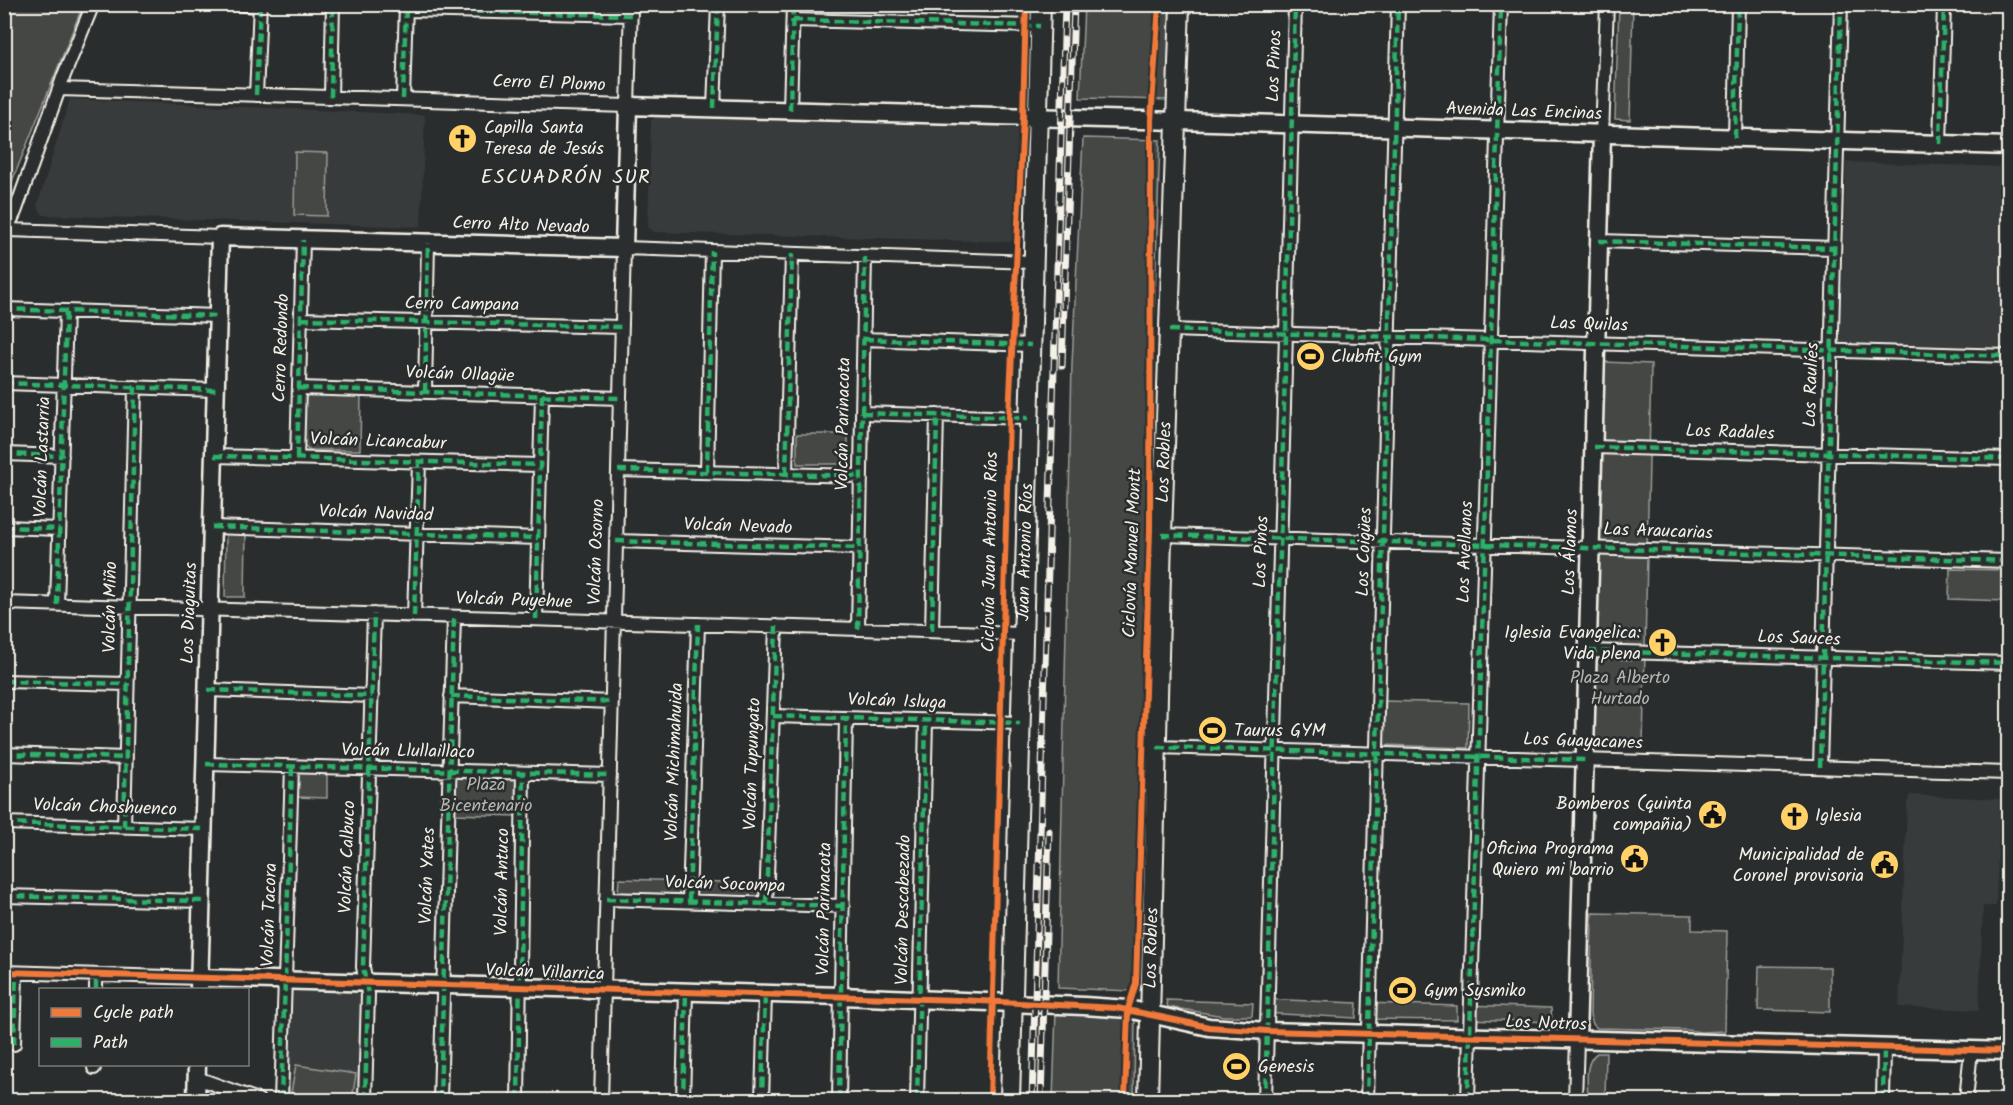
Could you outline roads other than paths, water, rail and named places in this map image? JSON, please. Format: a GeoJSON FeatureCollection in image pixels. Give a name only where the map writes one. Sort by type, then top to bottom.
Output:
{"type":"FeatureCollection","features":[{"type":"Feature","properties":{"kind":"main road","name":"Juan Antonio Ríos"},"geometry":{"type":"LineString","coordinates":[[1010,1101],[1041,4]]}},
{"type":"Feature","properties":{"kind":"main road","name":"Los Robles"},"geometry":{"type":"LineString","coordinates":[[1148,1101],[1162,535],[1178,120],[1180,4]]}},
{"type":"Feature","properties":{"kind":"street"},"geometry":{"type":"LineString","coordinates":[[6,233],[93,4]]}},
{"type":"Feature","properties":{"kind":"street"},"geometry":{"type":"LineString","coordinates":[[233,4],[260,5],[256,95]]}},
{"type":"Feature","properties":{"kind":"street"},"geometry":{"type":"LineString","coordinates":[[331,97],[333,4]]}},
{"type":"Feature","properties":{"kind":"street"},"geometry":{"type":"LineString","coordinates":[[714,108],[718,4]]}},
{"type":"Feature","properties":{"kind":"street"},"geometry":{"type":"LineString","coordinates":[[790,110],[794,4]]}},
{"type":"Feature","properties":{"kind":"street","name":"Los Pinos"},"geometry":{"type":"LineString","coordinates":[[1265,1101],[1295,4]]}},
{"type":"Feature","properties":{"kind":"street","name":"Los Coigües"},"geometry":{"type":"LineString","coordinates":[[1367,1101],[1398,4]]}},
{"type":"Feature","properties":{"kind":"street","name":"Los Avellanos"},"geometry":{"type":"LineString","coordinates":[[1468,1101],[1501,4]]}},
{"type":"Feature","properties":{"kind":"street","name":"Los Álamos"},"geometry":{"type":"LineString","coordinates":[[1575,1101],[1607,4]]}},
{"type":"Feature","properties":{"kind":"street"},"geometry":{"type":"LineString","coordinates":[[1735,138],[1738,4]]}},
{"type":"Feature","properties":{"kind":"street","name":"Los Raulíes"},"geometry":{"type":"LineString","coordinates":[[1820,767],[1841,4]]}},
{"type":"Feature","properties":{"kind":"street"},"geometry":{"type":"LineString","coordinates":[[1940,144],[1944,4]]}},
{"type":"Feature","properties":{"kind":"street"},"geometry":{"type":"LineString","coordinates":[[403,99],[406,7],[631,10]]}},
{"type":"Feature","properties":{"kind":"street","name":"Volcán Osorno"},"geometry":{"type":"LineString","coordinates":[[601,1101],[631,10]]}},
{"type":"Feature","properties":{"kind":"street"},"geometry":{"type":"LineString","coordinates":[[793,20],[1040,26]]}},
{"type":"Feature","properties":{"kind":"street","name":"Cerro El Plomo"},"geometry":{"type":"LineString","coordinates":[[59,89],[1037,117]]}},
{"type":"Feature","properties":{"kind":"street","name":"Avenida Las Encinas"},"geometry":{"type":"LineString","coordinates":[[1037,117],[2008,146]]}},
{"type":"Feature","properties":{"kind":"street","name":"Cerro Alto Nevado"},"geometry":{"type":"LineString","coordinates":[[6,233],[624,248],[1034,262]]}},
{"type":"Feature","properties":{"kind":"street","name":"Los Diaguitas"},"geometry":{"type":"LineString","coordinates":[[200,984],[220,237]]}},
{"type":"Feature","properties":{"kind":"street","name":"Cerro Redondo"},"geometry":{"type":"LineString","coordinates":[[297,458],[303,240]]}},
{"type":"Feature","properties":{"kind":"street"},"geometry":{"type":"LineString","coordinates":[[1599,241],[1834,248]]}},
{"type":"Feature","properties":{"kind":"street"},"geometry":{"type":"LineString","coordinates":[[425,392],[428,243]]}},
{"type":"Feature","properties":{"kind":"street"},"geometry":{"type":"LineString","coordinates":[[707,472],[712,251]]}},
{"type":"Feature","properties":{"kind":"street"},"geometry":{"type":"LineString","coordinates":[[786,474],[792,254]]}},
{"type":"Feature","properties":{"kind":"street","name":"Volcán Parinacota"},"geometry":{"type":"LineString","coordinates":[[858,629],[865,256]]}},
{"type":"Feature","properties":{"kind":"street"},"geometry":{"type":"LineString","coordinates":[[4,309],[218,316]]}},
{"type":"Feature","properties":{"kind":"street","name":"Volcán Lastarria"},"geometry":{"type":"LineString","coordinates":[[57,605],[66,311]]}},
{"type":"Feature","properties":{"kind":"street","name":"Cerro Campana"},"geometry":{"type":"LineString","coordinates":[[301,319],[622,327]]}},
{"type":"Feature","properties":{"kind":"street","name":"Las Quilas"},"geometry":{"type":"LineString","coordinates":[[1169,330],[2008,356]]}},
{"type":"Feature","properties":{"kind":"street"},"geometry":{"type":"LineString","coordinates":[[864,339],[1031,345]]}},
{"type":"Feature","properties":{"kind":"street"},"geometry":{"type":"LineString","coordinates":[[4,383],[216,390]]}},
{"type":"Feature","properties":{"kind":"street","name":"Volcán Miño"},"geometry":{"type":"LineString","coordinates":[[124,827],[135,387]]}},
{"type":"Feature","properties":{"kind":"street","name":"Volcán Ollagüe"},"geometry":{"type":"LineString","coordinates":[[299,388],[620,398]]}},
{"type":"Feature","properties":{"kind":"street"},"geometry":{"type":"LineString","coordinates":[[536,619],[542,395]]}},
{"type":"Feature","properties":{"kind":"street"},"geometry":{"type":"LineString","coordinates":[[862,413],[1029,418]]}},
{"type":"Feature","properties":{"kind":"street"},"geometry":{"type":"LineString","coordinates":[[932,631],[937,415]]}},
{"type":"Feature","properties":{"kind":"street","name":"Los Radales"},"geometry":{"type":"LineString","coordinates":[[1594,447],[2008,459]]}},
{"type":"Feature","properties":{"kind":"street"},"geometry":{"type":"LineString","coordinates":[[4,454],[62,456]]}},
{"type":"Feature","properties":{"kind":"street","name":"Volcán Licancabur"},"geometry":{"type":"LineString","coordinates":[[214,456],[540,465]]}},
{"type":"Feature","properties":{"kind":"street"},"geometry":{"type":"LineString","coordinates":[[414,616],[419,462]]}},
{"type":"Feature","properties":{"kind":"street"},"geometry":{"type":"LineString","coordinates":[[618,470],[861,476]]}},
{"type":"Feature","properties":{"kind":"street","name":"Volcán Navidad"},"geometry":{"type":"LineString","coordinates":[[212,527],[538,538]]}},
{"type":"Feature","properties":{"kind":"street"},"geometry":{"type":"LineString","coordinates":[[4,528],[59,529]]}},
{"type":"Feature","properties":{"kind":"street","name":"Las Araucarias"},"geometry":{"type":"LineString","coordinates":[[1162,535],[2008,561]]}},
{"type":"Feature","properties":{"kind":"street","name":"Volcán Nevado"},"geometry":{"type":"LineString","coordinates":[[616,541],[859,548]]}},
{"type":"Feature","properties":{"kind":"street","name":"Volcán Puyehue"},"geometry":{"type":"LineString","coordinates":[[4,603],[1022,634]]}},
{"type":"Feature","properties":{"kind":"street","name":"Volcán Calbuco"},"geometry":{"type":"LineString","coordinates":[[364,1101],[368,994],[363,967],[374,614]]}},
{"type":"Feature","properties":{"kind":"street","name":"Volcán Yates"},"geometry":{"type":"LineString","coordinates":[[440,1101],[454,617]]}},
{"type":"Feature","properties":{"kind":"street","name":"Volcán Michimahuida"},"geometry":{"type":"LineString","coordinates":[[689,902],[698,624]]}},
{"type":"Feature","properties":{"kind":"street","name":"Volcán Tupungato"},"geometry":{"type":"LineString","coordinates":[[766,904],[776,626]]}},
{"type":"Feature","properties":{"kind":"street","name":"Los Sauces"},"geometry":{"type":"LineString","coordinates":[[1588,651],[2008,663]]}},
{"type":"Feature","properties":{"kind":"street"},"geometry":{"type":"LineString","coordinates":[[4,681],[128,684]]}},
{"type":"Feature","properties":{"kind":"street"},"geometry":{"type":"LineString","coordinates":[[208,690],[372,696]]}},
{"type":"Feature","properties":{"kind":"street"},"geometry":{"type":"LineString","coordinates":[[451,696],[612,702]]}},
{"type":"Feature","properties":{"kind":"street","name":"Volcán Isluga"},"geometry":{"type":"LineString","coordinates":[[773,716],[1020,723]]}},
{"type":"Feature","properties":{"kind":"street","name":"Volcán Parinacota"},"geometry":{"type":"LineString","coordinates":[[839,1101],[846,718]]}},
{"type":"Feature","properties":{"kind":"street","name":"Volcán Descabezado"},"geometry":{"type":"LineString","coordinates":[[917,1101],[926,721]]}},
{"type":"Feature","properties":{"kind":"street","name":"Los Guayacanes"},"geometry":{"type":"LineString","coordinates":[[1157,747],[2008,773]]}},
{"type":"Feature","properties":{"kind":"street"},"geometry":{"type":"LineString","coordinates":[[4,754],[126,758]]}},
{"type":"Feature","properties":{"kind":"street","name":"Volcán Llullaillaco"},"geometry":{"type":"LineString","coordinates":[[206,764],[610,775]]}},
{"type":"Feature","properties":{"kind":"street","name":"Volcán Tacora"},"geometry":{"type":"LineString","coordinates":[[281,1101],[292,767]]}},
{"type":"Feature","properties":{"kind":"street","name":"Volcán Antuco"},"geometry":{"type":"LineString","coordinates":[[518,1101],[523,772]]}},
{"type":"Feature","properties":{"kind":"street","name":"Volcán Choshuenco"},"geometry":{"type":"LineString","coordinates":[[4,824],[204,829]]}},
{"type":"Feature","properties":{"kind":"street"},"geometry":{"type":"LineString","coordinates":[[4,896],[202,901]]}},
{"type":"Feature","properties":{"kind":"street","name":"Volcán Socompa"},"geometry":{"type":"LineString","coordinates":[[606,899],[843,906]]}},
{"type":"Feature","properties":{"kind":"street"},"geometry":{"type":"LineString","coordinates":[[10,973],[14,1044]]}},
{"type":"Feature","properties":{"kind":"street","name":"Volcán Villarrica"},"geometry":{"type":"LineString","coordinates":[[10,973],[96,975],[200,984],[286,981],[1084,1005]]}},
{"type":"Feature","properties":{"kind":"street"},"geometry":{"type":"LineString","coordinates":[[96,975],[96,988]]}},
{"type":"Feature","properties":{"kind":"street"},"geometry":{"type":"LineString","coordinates":[[683,1101],[686,992]]}},
{"type":"Feature","properties":{"kind":"street"},"geometry":{"type":"LineString","coordinates":[[762,1101],[765,994]]}},
{"type":"Feature","properties":{"kind":"street","name":"Los Notros"},"geometry":{"type":"LineString","coordinates":[[1084,1005],[1150,1014],[1209,1027],[1267,1031],[2008,1051]]}},
{"type":"Feature","properties":{"kind":"street"},"geometry":{"type":"LineString","coordinates":[[1883,1101],[1884,1048]]}},
{"type":"Feature","properties":{"kind":"street"},"geometry":{"type":"LineString","coordinates":[[1966,1101],[1971,1050]]}},
{"type":"Feature","properties":{"kind":"street"},"geometry":{"type":"LineString","coordinates":[[196,1101],[197,1071],[258,1101]]}},
{"type":"Feature","properties":{"kind":"railway"},"geometry":{"type":"LineString","coordinates":[[1032,1100],[1065,4]]}},
{"type":"Feature","properties":{"kind":"railway"},"geometry":{"type":"LineString","coordinates":[[1062,366],[1074,4]]}},
{"type":"Feature","properties":{"kind":"railway"},"geometry":{"type":"LineString","coordinates":[[1041,1100],[1049,831]]}},
{"type":"Feature","properties":{"kind":"place","name":"Capilla Santa Teresa de Jesús"},"geometry":{"type":"Point","coordinates":[463,138]}},
{"type":"Feature","properties":{"kind":"place","name":"Clubfit Gym"},"geometry":{"type":"Point","coordinates":[1310,357]}},
{"type":"Feature","properties":{"kind":"place","name":"Iglesia Evangelica: Vida plena"},"geometry":{"type":"Point","coordinates":[1662,643]}},
{"type":"Feature","properties":{"kind":"place","name":"Taurus GYM"},"geometry":{"type":"Point","coordinates":[1213,731]}},
{"type":"Feature","properties":{"kind":"place","name":"Bomberos (quinta compañia)"},"geometry":{"type":"Point","coordinates":[1713,814]}},
{"type":"Feature","properties":{"kind":"place","name":"Iglesia"},"geometry":{"type":"Point","coordinates":[1794,816]}},
{"type":"Feature","properties":{"kind":"place","name":"Oficina Programa Quiero mi barrio"},"geometry":{"type":"Point","coordinates":[1635,859]}},
{"type":"Feature","properties":{"kind":"place","name":"Municipalidad de Coronel provisoria"},"geometry":{"type":"Point","coordinates":[1885,865]}},
{"type":"Feature","properties":{"kind":"place","name":"Gym Sysmiko"},"geometry":{"type":"Point","coordinates":[1403,991]}},
{"type":"Feature","properties":{"kind":"place","name":"Genesis"},"geometry":{"type":"Point","coordinates":[1237,1067]}},
{"type":"Feature","properties":{"kind":"district","name":"ESCUADRÓN SUR"},"geometry":{"type":"Point","coordinates":[566,178]}},
{"type":"Feature","properties":{"kind":"park label","name":"Plaza Alberto Hurtado"},"geometry":{"type":"Point","coordinates":[1620,688]}},
{"type":"Feature","properties":{"kind":"park label","name":"Plaza Bicentenario"},"geometry":{"type":"Point","coordinates":[486,795]}}]}
